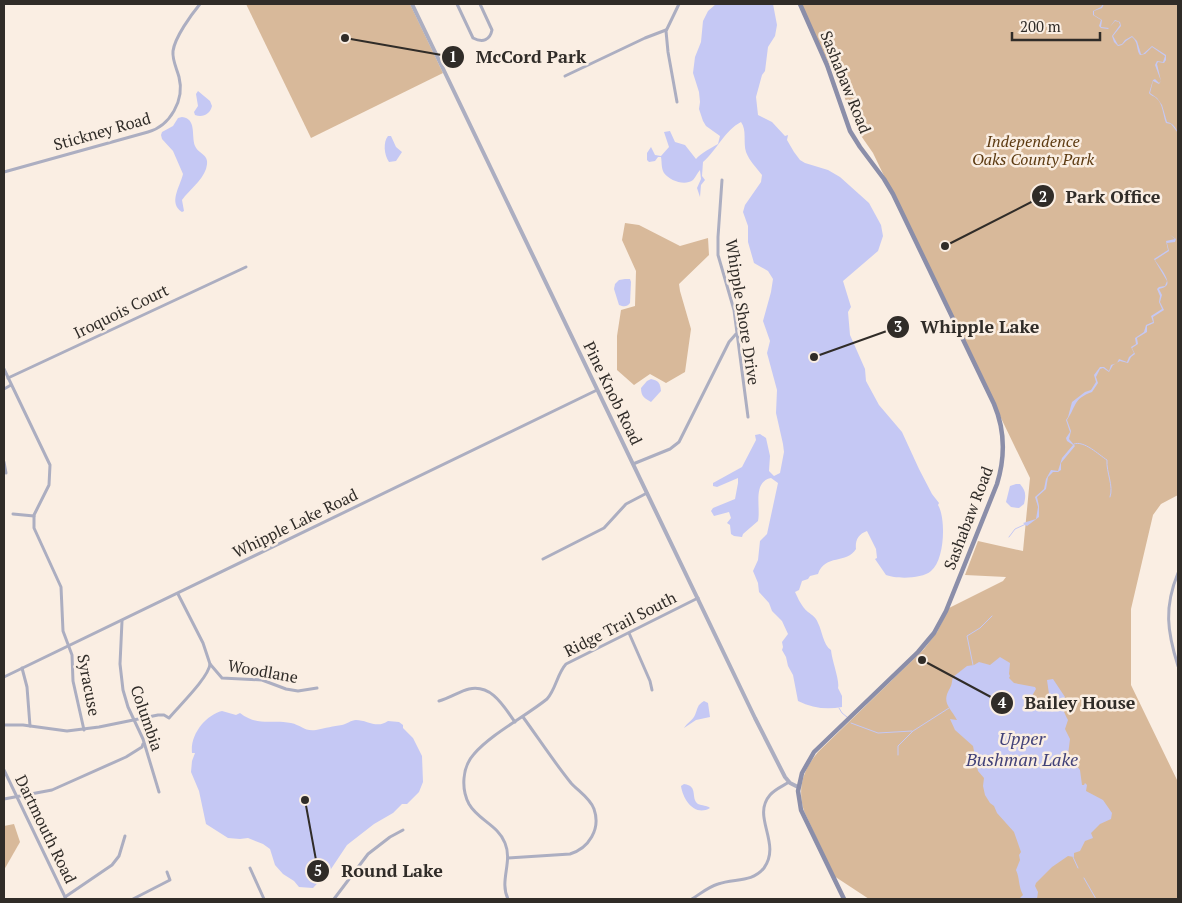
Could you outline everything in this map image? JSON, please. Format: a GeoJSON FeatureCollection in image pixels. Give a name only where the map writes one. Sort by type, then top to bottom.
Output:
{"type":"FeatureCollection","features":[{"type":"Feature","properties":{"kind":"main road","name":"Sashabaw Road"},"geometry":{"type":"LineString","coordinates":[[800,4],[825,59],[850,131],[890,190],[994,404],[1001,429],[1003,450],[997,484],[937,629],[918,652],[813,754],[803,768],[798,787],[803,815],[844,899]]}},
{"type":"Feature","properties":{"kind":"street","name":"Stickney Road"},"geometry":{"type":"LineString","coordinates":[[4,172],[148,132],[162,126],[175,109],[180,95],[180,79],[174,59],[174,50],[192,15],[200,4]]}},
{"type":"Feature","properties":{"kind":"street","name":"Pine Knob Road"},"geometry":{"type":"LineString","coordinates":[[412,4],[755,718],[789,782]]}},
{"type":"Feature","properties":{"kind":"street"},"geometry":{"type":"LineString","coordinates":[[456,4],[473,38],[478,41],[485,40],[490,36],[492,30],[480,4]]}},
{"type":"Feature","properties":{"kind":"street"},"geometry":{"type":"LineString","coordinates":[[677,102],[666,30],[679,4]]}},
{"type":"Feature","properties":{"kind":"street"},"geometry":{"type":"LineString","coordinates":[[566,76],[645,38],[666,30]]}},
{"type":"Feature","properties":{"kind":"street","name":"Whipple Shore Drive"},"geometry":{"type":"LineString","coordinates":[[722,180],[718,255],[734,310],[748,417]]}},
{"type":"Feature","properties":{"kind":"street","name":"Iroquois Court"},"geometry":{"type":"LineString","coordinates":[[8,378],[246,267]]}},
{"type":"Feature","properties":{"kind":"street"},"geometry":{"type":"LineString","coordinates":[[633,464],[670,449],[679,442],[729,342],[736,334]]}},
{"type":"Feature","properties":{"kind":"street"},"geometry":{"type":"LineString","coordinates":[[4,369],[50,465],[49,485],[34,516],[14,514]]}},
{"type":"Feature","properties":{"kind":"street"},"geometry":{"type":"LineString","coordinates":[[4,389],[11,385]]}},
{"type":"Feature","properties":{"kind":"street","name":"Whipple Lake Road"},"geometry":{"type":"LineString","coordinates":[[4,677],[597,390]]}},
{"type":"Feature","properties":{"kind":"street"},"geometry":{"type":"LineString","coordinates":[[4,462],[6,473]]}},
{"type":"Feature","properties":{"kind":"street"},"geometry":{"type":"LineString","coordinates":[[543,559],[604,528],[626,504],[647,493]]}},
{"type":"Feature","properties":{"kind":"street","name":"Syracuse"},"geometry":{"type":"LineString","coordinates":[[34,516],[35,532],[61,587],[63,632],[73,661],[72,681],[84,730]]}},
{"type":"Feature","properties":{"kind":"street"},"geometry":{"type":"LineString","coordinates":[[1178,573],[1169,599],[1168,624],[1178,666]]}},
{"type":"Feature","properties":{"kind":"street"},"geometry":{"type":"LineString","coordinates":[[4,725],[30,726],[60,731],[84,730],[158,715],[164,715],[169,718],[205,677],[210,668],[203,643],[178,594]]}},
{"type":"Feature","properties":{"kind":"street","name":"Ridge Trail South"},"geometry":{"type":"LineString","coordinates":[[508,858],[506,844],[498,832],[480,817],[469,804],[464,790],[464,777],[467,765],[474,754],[550,696],[562,668],[566,664],[698,598]]}},
{"type":"Feature","properties":{"kind":"street","name":"Columbia"},"geometry":{"type":"LineString","coordinates":[[122,621],[122,681],[126,699],[144,743],[159,792]]}},
{"type":"Feature","properties":{"kind":"street"},"geometry":{"type":"LineString","coordinates":[[629,633],[650,681],[652,690]]}},
{"type":"Feature","properties":{"kind":"street","name":"Woodlane"},"geometry":{"type":"LineString","coordinates":[[210,664],[218,675],[226,679],[262,680],[286,690],[298,691],[317,688]]}},
{"type":"Feature","properties":{"kind":"street"},"geometry":{"type":"LineString","coordinates":[[22,668],[27,687],[30,726]]}},
{"type":"Feature","properties":{"kind":"street"},"geometry":{"type":"LineString","coordinates":[[439,700],[450,698],[469,689],[485,690],[500,700],[515,722]]}},
{"type":"Feature","properties":{"kind":"street"},"geometry":{"type":"LineString","coordinates":[[508,899],[504,885],[508,858],[570,854],[588,843],[596,823],[592,803],[571,782],[523,717]]}},
{"type":"Feature","properties":{"kind":"street"},"geometry":{"type":"LineString","coordinates":[[4,798],[47,792],[73,782],[126,757],[142,747],[144,743]]}},
{"type":"Feature","properties":{"kind":"street","name":"Dartmouth Road"},"geometry":{"type":"LineString","coordinates":[[4,770],[65,898]]}},
{"type":"Feature","properties":{"kind":"street"},"geometry":{"type":"LineString","coordinates":[[692,899],[716,884],[755,876],[763,868],[768,859],[770,848],[763,815],[764,807],[772,793],[789,782],[798,787]]}},
{"type":"Feature","properties":{"kind":"street"},"geometry":{"type":"LineString","coordinates":[[334,899],[368,854],[390,837],[403,830]]}},
{"type":"Feature","properties":{"kind":"street"},"geometry":{"type":"LineString","coordinates":[[65,898],[112,865],[119,856],[126,836]]}},
{"type":"Feature","properties":{"kind":"street"},"geometry":{"type":"LineString","coordinates":[[250,868],[264,899]]}},
{"type":"Feature","properties":{"kind":"street"},"geometry":{"type":"LineString","coordinates":[[133,899],[170,880],[167,872]]}},
{"type":"Feature","properties":{"kind":"green space"},"geometry":{"type":"Polygon","coordinates":[[[246,4],[410,4],[443,73],[311,138],[246,4]]]}},
{"type":"Feature","properties":{"kind":"green space","name":"Independence Oaks County Park"},"geometry":{"type":"Polygon","coordinates":[[[800,4],[1178,4],[1178,495],[1161,504],[1153,515],[1131,609],[1131,685],[1178,782],[1178,899],[869,899],[834,876],[804,811],[801,787],[808,766],[818,752],[924,649],[937,632],[949,608],[1003,581],[1006,577],[965,575],[978,541],[1023,551],[1030,478],[873,153],[857,130],[841,88],[800,4]]]}},
{"type":"Feature","properties":{"kind":"green space"},"geometry":{"type":"Polygon","coordinates":[[[625,223],[639,225],[680,246],[708,238],[709,255],[679,284],[691,329],[685,372],[666,383],[650,374],[634,385],[617,370],[617,336],[621,310],[635,306],[636,271],[622,240],[625,223]]]}},
{"type":"Feature","properties":{"kind":"green space"},"geometry":{"type":"Polygon","coordinates":[[[14,824],[20,842],[4,870],[4,826],[14,824]]]}},
{"type":"Feature","properties":{"kind":"water"},"geometry":{"type":"Polygon","coordinates":[[[716,4],[773,4],[777,25],[775,36],[768,47],[765,71],[762,75],[756,97],[758,115],[772,122],[785,136],[788,135],[787,140],[800,160],[828,170],[840,177],[869,203],[881,225],[883,236],[878,251],[843,281],[851,307],[848,312],[850,335],[865,369],[866,381],[879,405],[902,432],[932,494],[939,503],[941,511],[943,539],[939,558],[936,566],[927,574],[909,578],[886,575],[875,559],[877,558],[876,549],[867,531],[858,538],[856,549],[852,554],[826,564],[818,574],[802,581],[799,590],[795,592],[803,607],[816,619],[824,641],[831,650],[838,688],[842,696],[842,707],[820,708],[798,701],[793,675],[782,650],[782,642],[788,634],[782,621],[772,611],[769,603],[759,592],[758,583],[753,571],[758,560],[760,541],[767,534],[778,483],[771,478],[765,480],[761,485],[758,496],[758,521],[742,537],[731,534],[730,525],[727,523],[731,518],[729,512],[714,516],[711,511],[713,508],[735,499],[738,478],[717,487],[713,486],[713,483],[742,467],[756,440],[755,435],[760,434],[766,438],[770,456],[769,471],[774,476],[780,473],[784,452],[776,413],[777,390],[767,353],[770,341],[763,321],[773,279],[768,271],[754,263],[748,242],[748,226],[743,212],[745,205],[761,182],[762,175],[751,162],[746,152],[744,129],[741,122],[730,130],[703,162],[702,176],[705,180],[701,185],[700,197],[697,188],[701,179],[700,170],[690,182],[678,182],[664,173],[661,157],[658,157],[655,161],[649,162],[647,160],[647,153],[651,147],[655,155],[661,156],[669,147],[664,132],[670,131],[675,142],[685,145],[696,159],[718,144],[720,136],[706,126],[703,121],[699,109],[699,92],[693,73],[695,57],[701,42],[703,21],[708,11],[716,4]]]}},
{"type":"Feature","properties":{"kind":"water"},"geometry":{"type":"Polygon","coordinates":[[[1103,4],[1102,8],[1094,11],[1094,15],[1102,20],[1101,27],[1108,29],[1101,28],[1099,26],[1101,20],[1093,15],[1093,11],[1103,4]]]}},
{"type":"Feature","properties":{"kind":"water"},"geometry":{"type":"Polygon","coordinates":[[[1115,20],[1120,22],[1121,26],[1113,36],[1118,45],[1132,36],[1137,41],[1141,54],[1152,46],[1166,55],[1164,63],[1158,62],[1157,64],[1161,81],[1155,65],[1157,61],[1163,62],[1165,56],[1152,47],[1145,54],[1140,55],[1136,42],[1132,37],[1122,45],[1118,46],[1112,36],[1120,25],[1119,22],[1115,21],[1110,27],[1115,20]]]}},
{"type":"Feature","properties":{"kind":"water"},"geometry":{"type":"Polygon","coordinates":[[[1155,79],[1159,83],[1161,81],[1159,84],[1153,81],[1150,93],[1157,98],[1162,105],[1167,122],[1171,123],[1174,126],[1178,133],[1171,124],[1166,123],[1160,103],[1149,93],[1153,80],[1155,79]]]}},
{"type":"Feature","properties":{"kind":"water"},"geometry":{"type":"Polygon","coordinates":[[[198,91],[210,101],[212,106],[210,111],[203,116],[195,115],[194,112],[198,106],[196,94],[198,91]]]}},
{"type":"Feature","properties":{"kind":"water"},"geometry":{"type":"Polygon","coordinates":[[[178,118],[187,118],[192,124],[195,146],[206,158],[207,164],[202,178],[182,200],[184,211],[182,212],[178,208],[175,199],[183,174],[173,151],[162,139],[161,135],[162,132],[173,126],[178,118]]]}},
{"type":"Feature","properties":{"kind":"water"},"geometry":{"type":"Polygon","coordinates":[[[388,136],[391,136],[396,147],[402,152],[396,161],[389,162],[386,156],[385,145],[388,136]]]}},
{"type":"Feature","properties":{"kind":"water"},"geometry":{"type":"Polygon","coordinates":[[[1170,235],[1176,239],[1175,242],[1167,243],[1169,251],[1155,260],[1167,281],[1154,259],[1168,250],[1166,241],[1175,239],[1170,235]]]}},
{"type":"Feature","properties":{"kind":"water"},"geometry":{"type":"Polygon","coordinates":[[[630,279],[631,282],[630,303],[624,306],[619,305],[614,289],[615,284],[619,280],[630,279]]]}},
{"type":"Feature","properties":{"kind":"water"},"geometry":{"type":"Polygon","coordinates":[[[1167,281],[1166,286],[1159,289],[1162,295],[1160,302],[1164,310],[1153,317],[1154,323],[1147,326],[1147,332],[1137,338],[1138,344],[1132,348],[1135,354],[1128,363],[1120,361],[1117,363],[1119,359],[1127,362],[1134,353],[1131,347],[1136,344],[1135,338],[1144,332],[1146,325],[1153,322],[1151,316],[1162,309],[1159,302],[1160,296],[1157,289],[1165,286],[1167,281]]]}},
{"type":"Feature","properties":{"kind":"water"},"geometry":{"type":"Polygon","coordinates":[[[1116,363],[1109,372],[1103,368],[1100,369],[1096,377],[1098,383],[1092,392],[1081,397],[1076,403],[1067,420],[1071,431],[1069,439],[1075,446],[1061,463],[1061,470],[1058,472],[1053,472],[1048,477],[1046,489],[1037,497],[1039,506],[1039,517],[1027,526],[1023,523],[1036,519],[1038,507],[1035,497],[1044,489],[1046,479],[1051,470],[1058,471],[1062,458],[1073,445],[1066,438],[1070,432],[1066,420],[1072,402],[1085,392],[1091,390],[1096,382],[1094,375],[1100,367],[1104,367],[1109,371],[1111,365],[1116,363]]]}},
{"type":"Feature","properties":{"kind":"water"},"geometry":{"type":"Polygon","coordinates":[[[651,379],[659,383],[661,391],[651,402],[643,396],[641,388],[651,379]]]}},
{"type":"Feature","properties":{"kind":"water"},"geometry":{"type":"Polygon","coordinates":[[[1020,484],[1025,493],[1024,504],[1019,508],[1011,507],[1006,502],[1010,486],[1020,484]]]}},
{"type":"Feature","properties":{"kind":"water","name":"Upper Bushman Lake"},"geometry":{"type":"Polygon","coordinates":[[[1000,657],[1010,663],[1009,678],[1014,683],[1035,687],[1036,689],[1032,696],[1036,704],[1040,704],[1042,699],[1049,701],[1050,706],[1053,705],[1054,700],[1049,694],[1047,680],[1053,679],[1065,697],[1063,706],[1068,720],[1065,729],[1070,739],[1068,755],[1080,770],[1082,785],[1085,783],[1087,785],[1086,791],[1103,800],[1112,813],[1111,819],[1100,824],[1091,833],[1093,838],[1085,841],[1080,851],[1074,853],[1074,857],[1068,856],[1052,867],[1036,883],[1037,899],[1019,899],[1023,895],[1016,870],[1021,852],[1014,832],[997,813],[985,795],[984,778],[978,771],[973,746],[955,730],[950,719],[957,720],[946,701],[953,677],[967,666],[979,662],[990,665],[1000,657]]]}},
{"type":"Feature","properties":{"kind":"water"},"geometry":{"type":"Polygon","coordinates":[[[704,701],[708,703],[710,717],[696,720],[684,728],[694,717],[699,705],[704,701]]]}},
{"type":"Feature","properties":{"kind":"water"},"geometry":{"type":"Polygon","coordinates":[[[222,711],[236,715],[240,713],[253,720],[291,723],[312,730],[342,725],[354,720],[376,724],[388,721],[399,722],[413,738],[422,756],[423,782],[419,792],[407,804],[402,804],[393,813],[374,824],[347,845],[331,869],[313,888],[299,887],[275,865],[270,849],[263,844],[248,838],[228,838],[206,824],[199,791],[191,772],[195,753],[192,753],[192,746],[200,726],[210,717],[222,711]]]}},
{"type":"Feature","properties":{"kind":"water"},"geometry":{"type":"Polygon","coordinates":[[[684,784],[691,787],[698,804],[710,808],[699,810],[691,806],[682,791],[681,786],[684,784]]]}},
{"type":"Feature","properties":{"kind":"waterway"},"geometry":{"type":"LineString","coordinates":[[1074,444],[1078,443],[1087,446],[1107,460],[1111,488],[1110,497]]}},
{"type":"Feature","properties":{"kind":"waterway"},"geometry":{"type":"LineString","coordinates":[[1009,537],[1015,529],[1026,524]]}},
{"type":"Feature","properties":{"kind":"waterway"},"geometry":{"type":"LineString","coordinates":[[973,665],[967,636],[980,628],[992,616]]}},
{"type":"Feature","properties":{"kind":"waterway"},"geometry":{"type":"LineString","coordinates":[[839,708],[847,717]]}},
{"type":"Feature","properties":{"kind":"waterway"},"geometry":{"type":"LineString","coordinates":[[898,755],[898,746],[913,731],[949,708]]}},
{"type":"Feature","properties":{"kind":"waterway"},"geometry":{"type":"LineString","coordinates":[[851,723],[878,733],[912,731]]}},
{"type":"Feature","properties":{"kind":"waterway"},"geometry":{"type":"LineString","coordinates":[[1073,857],[1078,868]]}},
{"type":"Feature","properties":{"kind":"waterway"},"geometry":{"type":"LineString","coordinates":[[1084,878],[1096,899]]}},
{"type":"Feature","properties":{"kind":"place","name":"McCord Park"},"geometry":{"type":"Point","coordinates":[345,38]}},
{"type":"Feature","properties":{"kind":"place","name":"Park Office"},"geometry":{"type":"Point","coordinates":[945,246]}},
{"type":"Feature","properties":{"kind":"place","name":"Whipple Lake"},"geometry":{"type":"Point","coordinates":[814,357]}},
{"type":"Feature","properties":{"kind":"place","name":"Bailey House"},"geometry":{"type":"Point","coordinates":[922,660]}},
{"type":"Feature","properties":{"kind":"place","name":"Round Lake"},"geometry":{"type":"Point","coordinates":[305,800]}}]}
